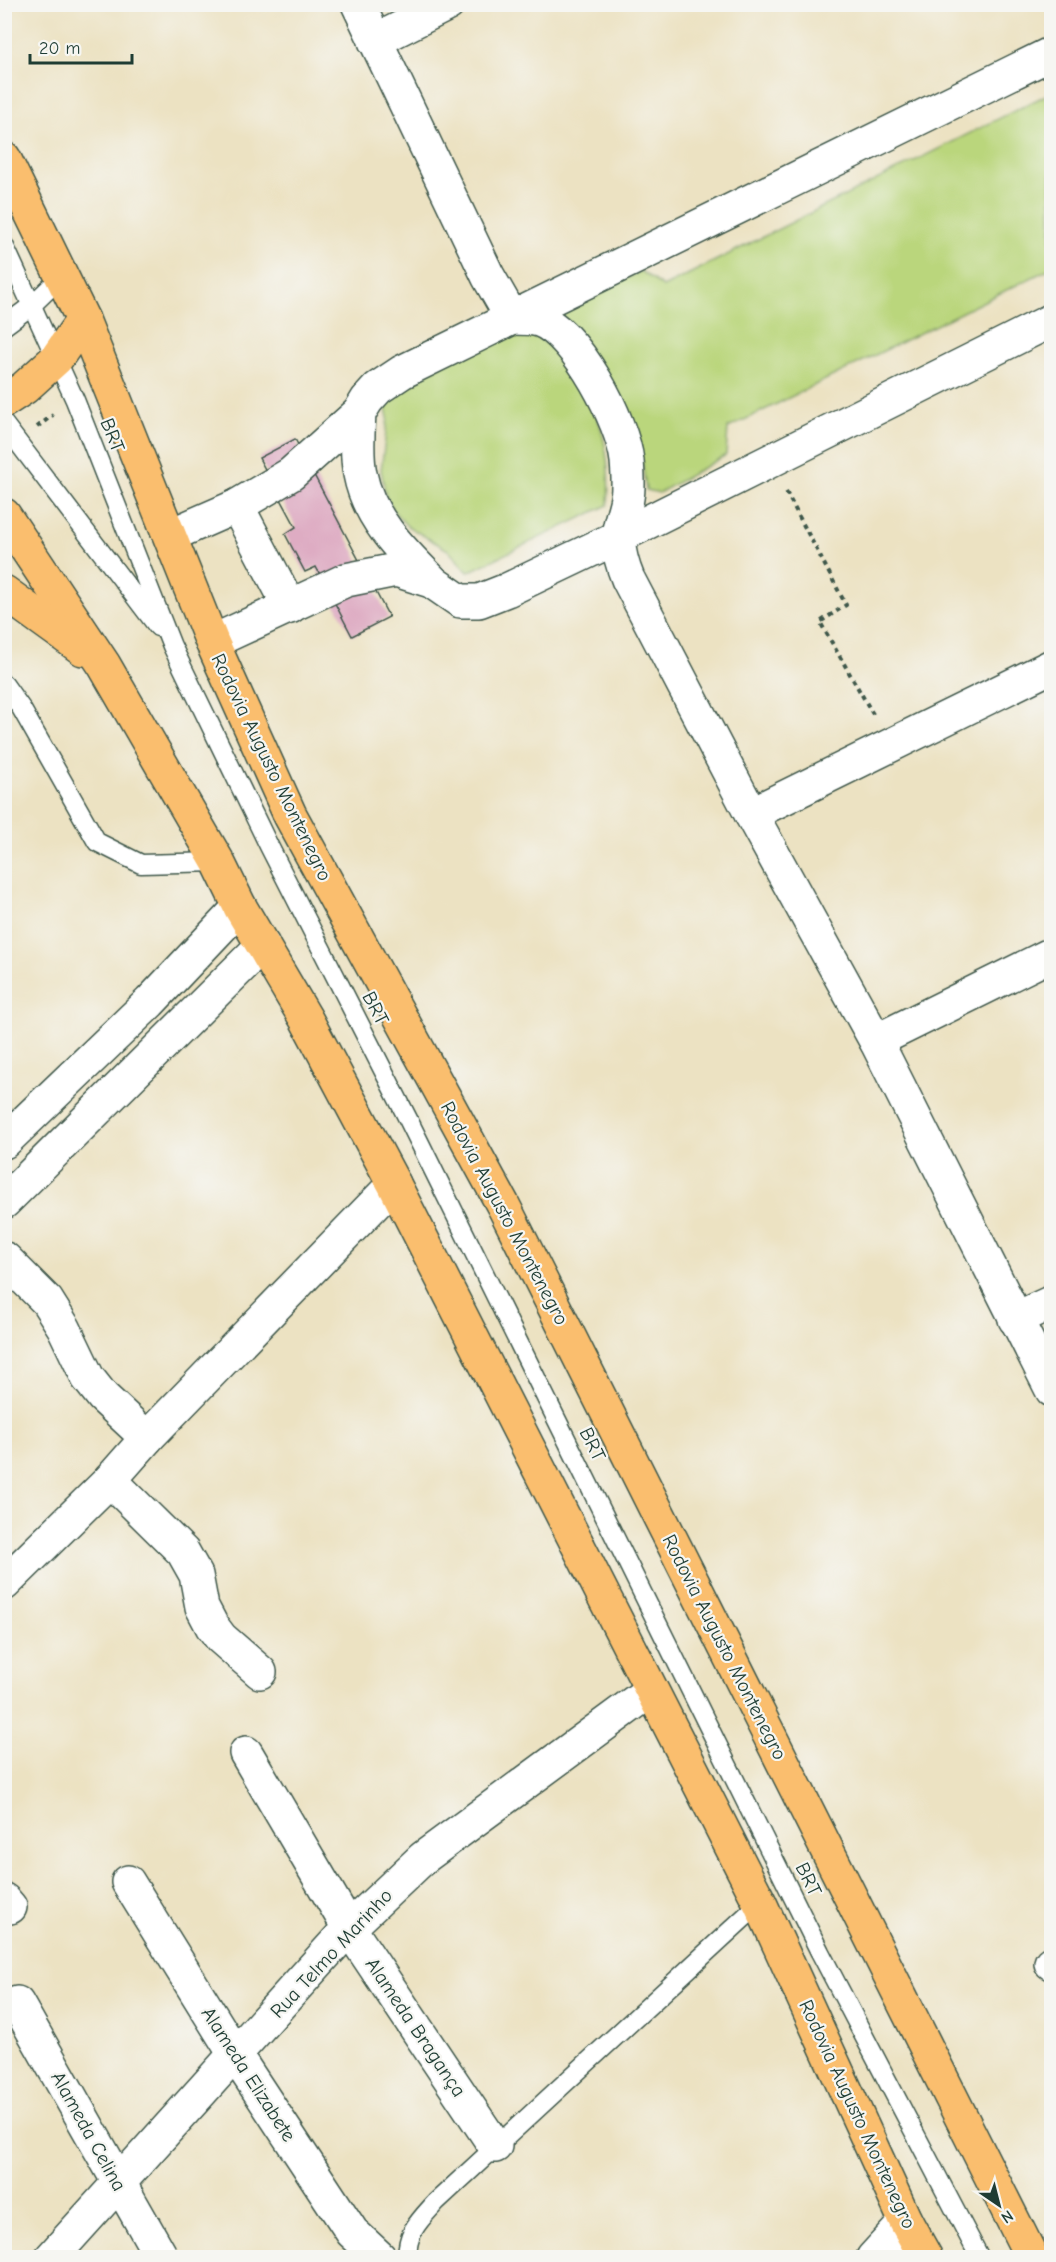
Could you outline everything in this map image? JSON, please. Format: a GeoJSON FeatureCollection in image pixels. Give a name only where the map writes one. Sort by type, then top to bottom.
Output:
{"type":"FeatureCollection","features":[{"type":"Feature","properties":{"kind":"main road","name":"Rodovia Augusto Montenegro"},"geometry":{"type":"LineString","coordinates":[[4,158],[83,320],[212,642],[290,815],[503,1205],[1032,2258]]}},
{"type":"Feature","properties":{"kind":"main road"},"geometry":{"type":"LineString","coordinates":[[4,401],[56,359],[83,320]]}},
{"type":"Feature","properties":{"kind":"main road","name":"Rodovia Augusto Montenegro"},"geometry":{"type":"LineString","coordinates":[[4,515],[104,665],[218,862],[240,907],[306,1018],[394,1184],[525,1438],[650,1691],[760,1903],[906,2222],[926,2258]]}},
{"type":"Feature","properties":{"kind":"main road"},"geometry":{"type":"LineString","coordinates":[[4,592],[104,665]]}},
{"type":"Feature","properties":{"kind":"street"},"geometry":{"type":"LineString","coordinates":[[358,4],[488,276],[512,318]]}},
{"type":"Feature","properties":{"kind":"street"},"geometry":{"type":"LineString","coordinates":[[375,40],[448,4]]}},
{"type":"Feature","properties":{"kind":"street"},"geometry":{"type":"LineString","coordinates":[[171,535],[237,506],[291,474],[359,414],[367,400],[378,388],[402,372],[1052,53]]}},
{"type":"Feature","properties":{"kind":"street"},"geometry":{"type":"LineString","coordinates":[[512,318],[539,320],[557,330],[580,357],[602,391],[620,430],[627,461],[627,496],[618,537],[623,566],[628,579],[751,814],[876,1041],[1052,1390]]}},
{"type":"Feature","properties":{"kind":"street"},"geometry":{"type":"LineString","coordinates":[[359,414],[360,474],[372,508],[388,534],[431,580],[460,601],[479,601],[618,537],[1052,320]]}},
{"type":"Feature","properties":{"kind":"street"},"geometry":{"type":"LineString","coordinates":[[237,506],[290,607]]}},
{"type":"Feature","properties":{"kind":"street"},"geometry":{"type":"LineString","coordinates":[[212,642],[345,580],[396,570],[431,580]]}},
{"type":"Feature","properties":{"kind":"street"},"geometry":{"type":"LineString","coordinates":[[751,814],[1052,666]]}},
{"type":"Feature","properties":{"kind":"street"},"geometry":{"type":"LineString","coordinates":[[4,1142],[150,1002],[240,907]]}},
{"type":"Feature","properties":{"kind":"street"},"geometry":{"type":"LineString","coordinates":[[4,1202],[263,945]]}},
{"type":"Feature","properties":{"kind":"street"},"geometry":{"type":"LineString","coordinates":[[876,1041],[1052,954]]}},
{"type":"Feature","properties":{"kind":"street"},"geometry":{"type":"LineString","coordinates":[[4,1584],[110,1480],[147,1438],[394,1184]]}},
{"type":"Feature","properties":{"kind":"street"},"geometry":{"type":"LineString","coordinates":[[5,1259],[47,1301],[64,1328],[88,1378],[103,1397],[147,1438]]}},
{"type":"Feature","properties":{"kind":"street"},"geometry":{"type":"LineString","coordinates":[[1015,1319],[1052,1302]]}},
{"type":"Feature","properties":{"kind":"street"},"geometry":{"type":"LineString","coordinates":[[110,1480],[183,1552],[196,1575],[202,1607],[212,1626],[221,1638],[260,1672]]}},
{"type":"Feature","properties":{"kind":"street","name":"Rua Telmo Marinho"},"geometry":{"type":"LineString","coordinates":[[51,2258],[118,2182],[236,2056],[349,1928],[423,1858],[650,1691]]}},
{"type":"Feature","properties":{"kind":"street","name":"Alameda Bragança"},"geometry":{"type":"LineString","coordinates":[[246,1754],[349,1928],[495,2146]]}},
{"type":"Feature","properties":{"kind":"street","name":"Alameda Elizabete"},"geometry":{"type":"LineString","coordinates":[[128,1882],[236,2056],[352,2232],[399,2257]]}},
{"type":"Feature","properties":{"kind":"street","name":"Alameda Celina"},"geometry":{"type":"LineString","coordinates":[[18,2003],[162,2258]]}},
{"type":"Feature","properties":{"kind":"street"},"geometry":{"type":"LineString","coordinates":[[873,2258],[906,2222]]}},
{"type":"Feature","properties":{"kind":"lane","name":"BRT"},"geometry":{"type":"LineString","coordinates":[[4,245],[75,400],[172,646],[269,846],[413,1129],[820,1952],[980,2258]]}},
{"type":"Feature","properties":{"kind":"lane"},"geometry":{"type":"LineString","coordinates":[[4,326],[31,306],[62,276]]}},
{"type":"Feature","properties":{"kind":"lane","name":"BRT"},"geometry":{"type":"LineString","coordinates":[[4,424],[172,646]]}},
{"type":"Feature","properties":{"kind":"lane"},"geometry":{"type":"LineString","coordinates":[[4,684],[21,708],[97,842],[141,864],[218,862]]}},
{"type":"Feature","properties":{"kind":"lane"},"geometry":{"type":"LineString","coordinates":[[399,2257],[407,2246],[411,2230],[436,2202],[760,1903]]}},
{"type":"Feature","properties":{"kind":"path"},"geometry":{"type":"LineString","coordinates":[[769,461],[846,605],[820,622],[891,745]]}},
{"type":"Feature","properties":{"kind":"green space"},"geometry":{"type":"Polygon","coordinates":[[[1051,70],[1051,268],[728,428],[726,455],[659,493],[646,490],[641,454],[562,315],[565,308],[641,271],[663,287],[1050,93],[1051,70]]]}},
{"type":"Feature","properties":{"kind":"green space"},"geometry":{"type":"Polygon","coordinates":[[[519,322],[562,359],[578,379],[590,401],[600,424],[606,449],[608,505],[468,572],[448,550],[407,526],[395,513],[386,498],[381,470],[388,417],[381,389],[519,322]]]}},
{"type":"Feature","properties":{"kind":"building"},"geometry":{"type":"Polygon","coordinates":[[[295,439],[389,617],[352,636],[316,567],[305,572],[285,534],[296,527],[259,458],[295,439]]]}}]}
